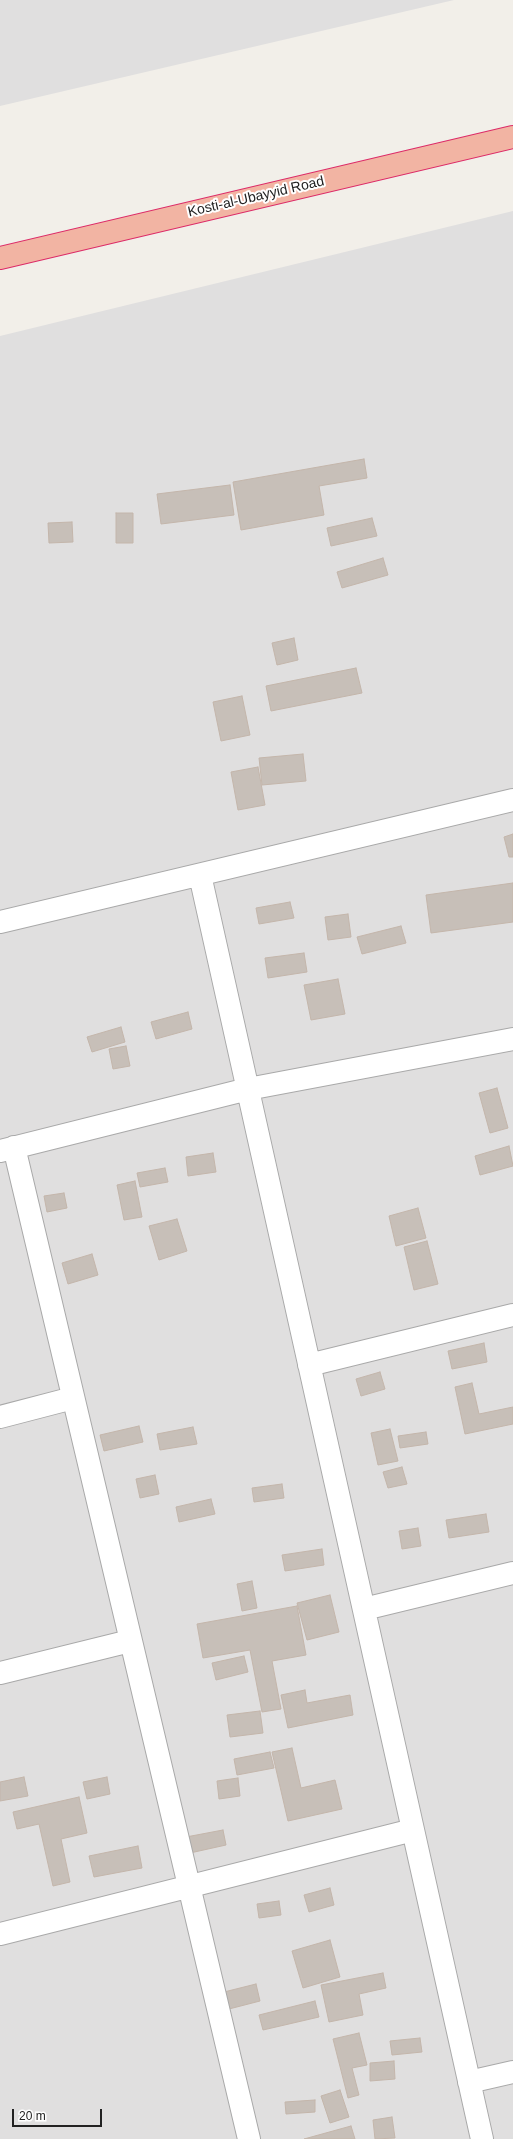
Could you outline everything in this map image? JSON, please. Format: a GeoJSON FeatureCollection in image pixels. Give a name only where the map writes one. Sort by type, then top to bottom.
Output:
{"type":"FeatureCollection","features":[{"type":"Feature","properties":{"kind":"highway","name":"Kosti-al-Ubayyid Road"},"geometry":{"type":"LineString","coordinates":[[0,258],[513,137]]}},
{"type":"Feature","properties":{"kind":"street"},"geometry":{"type":"LineString","coordinates":[[0,922],[513,800]]}},
{"type":"Feature","properties":{"kind":"street"},"geometry":{"type":"LineString","coordinates":[[200,875],[482,2139]]}},
{"type":"Feature","properties":{"kind":"street"},"geometry":{"type":"LineString","coordinates":[[249,2139],[73,1398],[7,1149],[248,1089],[513,1039]]}},
{"type":"Feature","properties":{"kind":"street"},"geometry":{"type":"LineString","coordinates":[[309,1365],[513,1315]]}},
{"type":"Feature","properties":{"kind":"street"},"geometry":{"type":"LineString","coordinates":[[0,1417],[73,1398]]}},
{"type":"Feature","properties":{"kind":"street"},"geometry":{"type":"LineString","coordinates":[[364,1609],[513,1573]]}},
{"type":"Feature","properties":{"kind":"street"},"geometry":{"type":"LineString","coordinates":[[0,1673],[130,1641]]}},
{"type":"Feature","properties":{"kind":"street"},"geometry":{"type":"LineString","coordinates":[[0,1934],[413,1830]]}},
{"type":"Feature","properties":{"kind":"street"},"geometry":{"type":"LineString","coordinates":[[469,2082],[513,2072]]}},
{"type":"Feature","properties":{"kind":"shaded area"},"geometry":{"type":"Polygon","coordinates":[[[0,0],[454,0],[0,106],[0,0]]]}},
{"type":"Feature","properties":{"kind":"shaded area"},"geometry":{"type":"Polygon","coordinates":[[[513,211],[513,2139],[0,2139],[0,336],[513,211]]]}},
{"type":"Feature","properties":{"kind":"building"},"geometry":{"type":"Polygon","coordinates":[[[364,459],[367,478],[319,486],[324,515],[241,530],[233,482],[364,459]]]}},
{"type":"Feature","properties":{"kind":"building"},"geometry":{"type":"Polygon","coordinates":[[[230,485],[234,515],[161,524],[157,494],[230,485]]]}},
{"type":"Feature","properties":{"kind":"building"},"geometry":{"type":"Polygon","coordinates":[[[116,513],[133,513],[133,543],[116,543],[116,513]]]}},
{"type":"Feature","properties":{"kind":"building"},"geometry":{"type":"Polygon","coordinates":[[[372,518],[377,536],[331,546],[327,528],[372,518]]]}},
{"type":"Feature","properties":{"kind":"building"},"geometry":{"type":"Polygon","coordinates":[[[72,522],[73,542],[49,543],[48,523],[72,522]]]}},
{"type":"Feature","properties":{"kind":"building"},"geometry":{"type":"Polygon","coordinates":[[[383,558],[388,575],[342,588],[337,572],[383,558]]]}},
{"type":"Feature","properties":{"kind":"building"},"geometry":{"type":"Polygon","coordinates":[[[294,638],[298,660],[277,665],[272,643],[294,638]]]}},
{"type":"Feature","properties":{"kind":"building"},"geometry":{"type":"Polygon","coordinates":[[[356,668],[362,693],[271,711],[266,686],[356,668]]]}},
{"type":"Feature","properties":{"kind":"building"},"geometry":{"type":"Polygon","coordinates":[[[242,696],[250,735],[221,741],[213,702],[242,696]]]}},
{"type":"Feature","properties":{"kind":"building"},"geometry":{"type":"Polygon","coordinates":[[[303,754],[306,781],[262,785],[259,758],[303,754]]]}},
{"type":"Feature","properties":{"kind":"building"},"geometry":{"type":"Polygon","coordinates":[[[258,767],[265,805],[238,810],[231,772],[258,767]]]}},
{"type":"Feature","properties":{"kind":"building"},"geometry":{"type":"Polygon","coordinates":[[[513,834],[513,857],[509,857],[504,837],[513,834]]]}},
{"type":"Feature","properties":{"kind":"building"},"geometry":{"type":"Polygon","coordinates":[[[513,883],[513,922],[431,933],[426,895],[513,883]]]}},
{"type":"Feature","properties":{"kind":"building"},"geometry":{"type":"Polygon","coordinates":[[[290,902],[294,918],[259,924],[256,908],[290,902]]]}},
{"type":"Feature","properties":{"kind":"building"},"geometry":{"type":"Polygon","coordinates":[[[348,914],[351,937],[328,940],[325,917],[348,914]]]}},
{"type":"Feature","properties":{"kind":"building"},"geometry":{"type":"Polygon","coordinates":[[[401,926],[406,943],[362,954],[357,937],[401,926]]]}},
{"type":"Feature","properties":{"kind":"building"},"geometry":{"type":"Polygon","coordinates":[[[304,953],[307,972],[268,978],[265,958],[304,953]]]}},
{"type":"Feature","properties":{"kind":"building"},"geometry":{"type":"Polygon","coordinates":[[[338,979],[345,1014],[311,1020],[304,985],[338,979]]]}},
{"type":"Feature","properties":{"kind":"building"},"geometry":{"type":"Polygon","coordinates":[[[188,1012],[192,1029],[156,1039],[151,1022],[188,1012]]]}},
{"type":"Feature","properties":{"kind":"building"},"geometry":{"type":"Polygon","coordinates":[[[121,1027],[125,1042],[92,1052],[87,1037],[121,1027]]]}},
{"type":"Feature","properties":{"kind":"building"},"geometry":{"type":"Polygon","coordinates":[[[126,1046],[130,1066],[113,1069],[109,1049],[126,1046]]]}},
{"type":"Feature","properties":{"kind":"building"},"geometry":{"type":"Polygon","coordinates":[[[497,1088],[508,1128],[490,1133],[479,1093],[497,1088]]]}},
{"type":"Feature","properties":{"kind":"building"},"geometry":{"type":"Polygon","coordinates":[[[509,1146],[513,1166],[480,1175],[475,1156],[509,1146]]]}},
{"type":"Feature","properties":{"kind":"building"},"geometry":{"type":"Polygon","coordinates":[[[213,1153],[216,1172],[188,1176],[186,1157],[213,1153]]]}},
{"type":"Feature","properties":{"kind":"building"},"geometry":{"type":"Polygon","coordinates":[[[165,1168],[168,1182],[140,1187],[137,1173],[165,1168]]]}},
{"type":"Feature","properties":{"kind":"building"},"geometry":{"type":"Polygon","coordinates":[[[135,1181],[142,1217],[124,1220],[117,1185],[135,1181]]]}},
{"type":"Feature","properties":{"kind":"building"},"geometry":{"type":"Polygon","coordinates":[[[64,1193],[67,1208],[47,1212],[44,1196],[64,1193]]]}},
{"type":"Feature","properties":{"kind":"building"},"geometry":{"type":"Polygon","coordinates":[[[418,1208],[426,1238],[396,1246],[389,1216],[418,1208]]]}},
{"type":"Feature","properties":{"kind":"building"},"geometry":{"type":"Polygon","coordinates":[[[177,1219],[187,1251],[159,1260],[149,1226],[177,1219]]]}},
{"type":"Feature","properties":{"kind":"building"},"geometry":{"type":"Polygon","coordinates":[[[427,1241],[438,1284],[414,1290],[404,1247],[427,1241]]]}},
{"type":"Feature","properties":{"kind":"building"},"geometry":{"type":"Polygon","coordinates":[[[92,1254],[98,1275],[68,1284],[62,1263],[92,1254]]]}},
{"type":"Feature","properties":{"kind":"building"},"geometry":{"type":"Polygon","coordinates":[[[484,1343],[487,1362],[452,1369],[448,1351],[484,1343]]]}},
{"type":"Feature","properties":{"kind":"building"},"geometry":{"type":"Polygon","coordinates":[[[380,1372],[385,1389],[361,1396],[356,1379],[380,1372]]]}},
{"type":"Feature","properties":{"kind":"building"},"geometry":{"type":"Polygon","coordinates":[[[472,1383],[479,1414],[513,1407],[513,1424],[465,1434],[455,1387],[472,1383]]]}},
{"type":"Feature","properties":{"kind":"building"},"geometry":{"type":"Polygon","coordinates":[[[139,1426],[143,1442],[104,1451],[100,1435],[139,1426]]]}},
{"type":"Feature","properties":{"kind":"building"},"geometry":{"type":"Polygon","coordinates":[[[193,1427],[197,1444],[160,1450],[157,1434],[193,1427]]]}},
{"type":"Feature","properties":{"kind":"building"},"geometry":{"type":"Polygon","coordinates":[[[390,1429],[398,1461],[378,1465],[371,1433],[390,1429]]]}},
{"type":"Feature","properties":{"kind":"building"},"geometry":{"type":"Polygon","coordinates":[[[426,1432],[428,1444],[400,1448],[398,1436],[426,1432]]]}},
{"type":"Feature","properties":{"kind":"building"},"geometry":{"type":"Polygon","coordinates":[[[402,1467],[407,1484],[388,1488],[383,1472],[402,1467]]]}},
{"type":"Feature","properties":{"kind":"building"},"geometry":{"type":"Polygon","coordinates":[[[155,1475],[159,1494],[140,1498],[136,1479],[155,1475]]]}},
{"type":"Feature","properties":{"kind":"building"},"geometry":{"type":"Polygon","coordinates":[[[282,1484],[284,1498],[254,1502],[252,1488],[282,1484]]]}},
{"type":"Feature","properties":{"kind":"building"},"geometry":{"type":"Polygon","coordinates":[[[211,1499],[215,1514],[179,1522],[176,1507],[211,1499]]]}},
{"type":"Feature","properties":{"kind":"building"},"geometry":{"type":"Polygon","coordinates":[[[486,1514],[489,1532],[449,1538],[446,1520],[486,1514]]]}},
{"type":"Feature","properties":{"kind":"building"},"geometry":{"type":"Polygon","coordinates":[[[418,1528],[421,1546],[402,1549],[399,1531],[418,1528]]]}},
{"type":"Feature","properties":{"kind":"building"},"geometry":{"type":"Polygon","coordinates":[[[322,1549],[324,1565],[285,1571],[282,1555],[322,1549]]]}},
{"type":"Feature","properties":{"kind":"building"},"geometry":{"type":"Polygon","coordinates":[[[252,1581],[257,1608],[242,1611],[237,1584],[252,1581]]]}},
{"type":"Feature","properties":{"kind":"building"},"geometry":{"type":"Polygon","coordinates":[[[330,1595],[339,1632],[307,1640],[297,1603],[330,1595]]]}},
{"type":"Feature","properties":{"kind":"building"},"geometry":{"type":"Polygon","coordinates":[[[297,1606],[306,1655],[272,1661],[281,1709],[262,1712],[250,1650],[203,1658],[197,1624],[297,1606]]]}},
{"type":"Feature","properties":{"kind":"building"},"geometry":{"type":"Polygon","coordinates":[[[244,1656],[248,1672],[216,1680],[212,1663],[244,1656]]]}},
{"type":"Feature","properties":{"kind":"building"},"geometry":{"type":"Polygon","coordinates":[[[305,1690],[307,1703],[350,1695],[353,1715],[288,1728],[281,1695],[305,1690]]]}},
{"type":"Feature","properties":{"kind":"building"},"geometry":{"type":"Polygon","coordinates":[[[260,1711],[263,1733],[230,1737],[227,1715],[260,1711]]]}},
{"type":"Feature","properties":{"kind":"building"},"geometry":{"type":"Polygon","coordinates":[[[292,1748],[301,1788],[335,1780],[342,1809],[288,1821],[272,1752],[292,1748]]]}},
{"type":"Feature","properties":{"kind":"building"},"geometry":{"type":"Polygon","coordinates":[[[270,1752],[274,1768],[237,1775],[234,1759],[270,1752]]]}},
{"type":"Feature","properties":{"kind":"building"},"geometry":{"type":"Polygon","coordinates":[[[24,1777],[28,1796],[0,1801],[0,1782],[24,1777]]]}},
{"type":"Feature","properties":{"kind":"building"},"geometry":{"type":"Polygon","coordinates":[[[107,1777],[110,1794],[87,1799],[83,1782],[107,1777]]]}},
{"type":"Feature","properties":{"kind":"building"},"geometry":{"type":"Polygon","coordinates":[[[238,1778],[240,1796],[219,1799],[217,1781],[238,1778]]]}},
{"type":"Feature","properties":{"kind":"building"},"geometry":{"type":"Polygon","coordinates":[[[79,1797],[87,1833],[61,1839],[70,1882],[53,1886],[39,1824],[17,1829],[13,1812],[79,1797]]]}},
{"type":"Feature","properties":{"kind":"building"},"geometry":{"type":"Polygon","coordinates":[[[223,1830],[226,1845],[190,1853],[186,1837],[223,1830]]]}},
{"type":"Feature","properties":{"kind":"building"},"geometry":{"type":"Polygon","coordinates":[[[138,1846],[142,1868],[94,1877],[89,1856],[138,1846]]]}},
{"type":"Feature","properties":{"kind":"building"},"geometry":{"type":"Polygon","coordinates":[[[330,1888],[334,1905],[309,1912],[304,1895],[330,1888]]]}},
{"type":"Feature","properties":{"kind":"building"},"geometry":{"type":"Polygon","coordinates":[[[279,1901],[281,1915],[259,1918],[257,1904],[279,1901]]]}},
{"type":"Feature","properties":{"kind":"building"},"geometry":{"type":"Polygon","coordinates":[[[330,1940],[340,1977],[303,1988],[292,1951],[330,1940]]]}},
{"type":"Feature","properties":{"kind":"building"},"geometry":{"type":"Polygon","coordinates":[[[383,1973],[386,1988],[359,1994],[363,2015],[329,2022],[321,1985],[383,1973]]]}},
{"type":"Feature","properties":{"kind":"building"},"geometry":{"type":"Polygon","coordinates":[[[256,1984],[260,2001],[229,2009],[224,1992],[256,1984]]]}},
{"type":"Feature","properties":{"kind":"building"},"geometry":{"type":"Polygon","coordinates":[[[315,2001],[319,2017],[263,2030],[259,2015],[315,2001]]]}},
{"type":"Feature","properties":{"kind":"building"},"geometry":{"type":"Polygon","coordinates":[[[359,2033],[367,2065],[352,2068],[359,2095],[348,2098],[333,2039],[359,2033]]]}},
{"type":"Feature","properties":{"kind":"building"},"geometry":{"type":"Polygon","coordinates":[[[420,2038],[422,2052],[392,2055],[390,2041],[420,2038]]]}},
{"type":"Feature","properties":{"kind":"building"},"geometry":{"type":"Polygon","coordinates":[[[394,2061],[395,2079],[370,2081],[370,2063],[394,2061]]]}},
{"type":"Feature","properties":{"kind":"building"},"geometry":{"type":"Polygon","coordinates":[[[340,2090],[349,2117],[330,2123],[321,2096],[340,2090]]]}},
{"type":"Feature","properties":{"kind":"building"},"geometry":{"type":"Polygon","coordinates":[[[315,2100],[315,2112],[286,2114],[285,2102],[315,2100]]]}},
{"type":"Feature","properties":{"kind":"building"},"geometry":{"type":"Polygon","coordinates":[[[392,2117],[395,2138],[375,2139],[373,2120],[392,2117]]]}},
{"type":"Feature","properties":{"kind":"building"},"geometry":{"type":"Polygon","coordinates":[[[351,2126],[355,2139],[304,2139],[351,2126]]]}}]}
